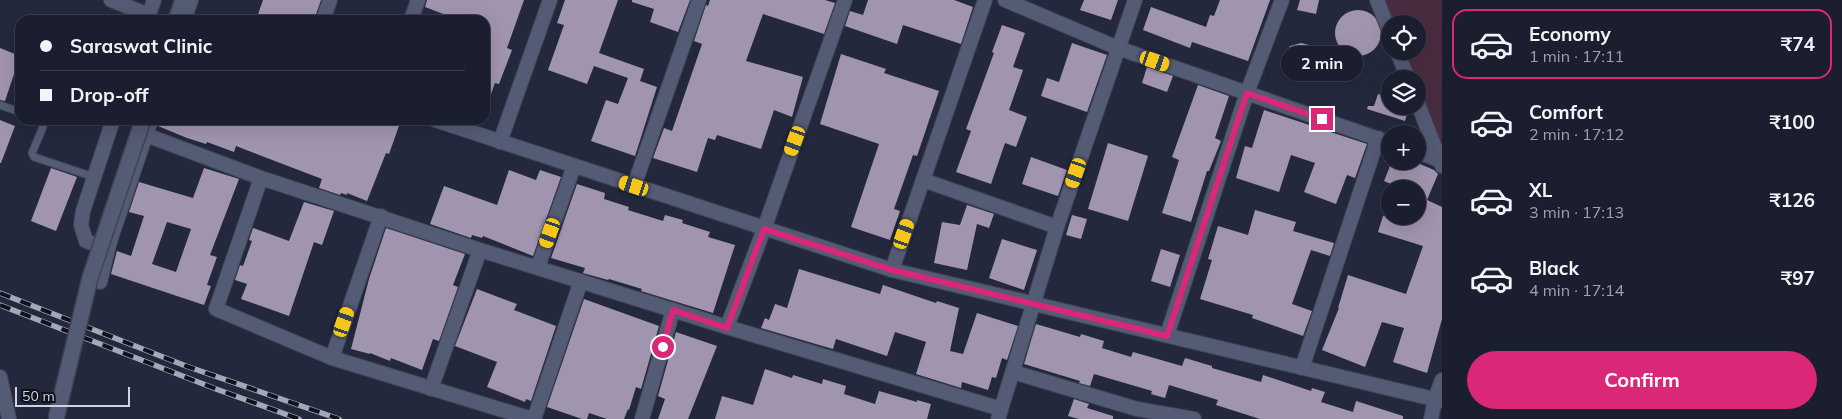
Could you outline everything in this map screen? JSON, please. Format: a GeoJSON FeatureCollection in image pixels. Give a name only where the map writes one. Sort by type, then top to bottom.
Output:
{"type":"FeatureCollection","features":[{"type":"Feature","properties":{"kind":"street"},"geometry":{"type":"LineString","coordinates":[[111,0],[144,15]]}},
{"type":"Feature","properties":{"kind":"street"},"geometry":{"type":"LineString","coordinates":[[149,15],[154,0]]}},
{"type":"Feature","properties":{"kind":"street"},"geometry":{"type":"LineString","coordinates":[[178,15],[183,0]]}},
{"type":"Feature","properties":{"kind":"street"},"geometry":{"type":"LineString","coordinates":[[186,15],[191,0]]}},
{"type":"Feature","properties":{"kind":"street"},"geometry":{"type":"LineString","coordinates":[[325,15],[330,0]]}},
{"type":"Feature","properties":{"kind":"street"},"geometry":{"type":"LineString","coordinates":[[413,15],[418,0]]}},
{"type":"Feature","properties":{"kind":"street"},"geometry":{"type":"LineString","coordinates":[[500,142],[550,0]]}},
{"type":"Feature","properties":{"kind":"street"},"geometry":{"type":"LineString","coordinates":[[634,186],[699,0]]}},
{"type":"Feature","properties":{"kind":"street"},"geometry":{"type":"LineString","coordinates":[[727,328],[845,0]]}},
{"type":"Feature","properties":{"kind":"street"},"geometry":{"type":"LineString","coordinates":[[892,270],[985,0]]}},
{"type":"Feature","properties":{"kind":"street"},"geometry":{"type":"LineString","coordinates":[[1005,0],[1118,48],[1381,139]]}},
{"type":"Feature","properties":{"kind":"street"},"geometry":{"type":"LineString","coordinates":[[144,127],[261,178],[480,250],[999,414],[1057,227],[1135,0]]}},
{"type":"Feature","properties":{"kind":"street"},"geometry":{"type":"LineString","coordinates":[[1167,336],[1247,93],[1282,0]]}},
{"type":"Feature","properties":{"kind":"street"},"geometry":{"type":"LineString","coordinates":[[1377,0],[1383,15]]}},
{"type":"Feature","properties":{"kind":"street"},"geometry":{"type":"LineString","coordinates":[[1422,115],[1440,163]]}},
{"type":"Feature","properties":{"kind":"street"},"geometry":{"type":"LineString","coordinates":[[110,241],[102,247],[86,241],[81,225],[94,176],[112,125]]}},
{"type":"Feature","properties":{"kind":"street"},"geometry":{"type":"LineString","coordinates":[[450,125],[892,270],[1438,400]]}},
{"type":"Feature","properties":{"kind":"street"},"geometry":{"type":"LineString","coordinates":[[100,282],[110,241],[144,127]]}},
{"type":"Feature","properties":{"kind":"street"},"geometry":{"type":"LineString","coordinates":[[56,419],[90,278],[144,127]]}},
{"type":"Feature","properties":{"kind":"street"},"geometry":{"type":"LineString","coordinates":[[1302,368],[1381,148]]}},
{"type":"Feature","properties":{"kind":"street"},"geometry":{"type":"LineString","coordinates":[[1426,156],[1440,163]]}},
{"type":"Feature","properties":{"kind":"street"},"geometry":{"type":"LineString","coordinates":[[538,267],[574,166]]}},
{"type":"Feature","properties":{"kind":"street"},"geometry":{"type":"LineString","coordinates":[[261,178],[216,309],[332,358],[533,419],[581,281]]}},
{"type":"Feature","properties":{"kind":"street"},"geometry":{"type":"LineString","coordinates":[[923,180],[1057,227]]}},
{"type":"Feature","properties":{"kind":"street"},"geometry":{"type":"LineString","coordinates":[[332,358],[381,216]]}},
{"type":"Feature","properties":{"kind":"street"},"geometry":{"type":"LineString","coordinates":[[431,389],[480,250]]}},
{"type":"Feature","properties":{"kind":"street"},"geometry":{"type":"LineString","coordinates":[[642,419],[673,310]]}},
{"type":"Feature","properties":{"kind":"street"},"geometry":{"type":"LineString","coordinates":[[1013,372],[1137,409],[1194,419]]}},
{"type":"Feature","properties":{"kind":"street"},"geometry":{"type":"LineString","coordinates":[[0,377],[9,419]]}},
{"type":"Feature","properties":{"kind":"street"},"geometry":{"type":"LineString","coordinates":[[1431,419],[1438,400],[1442,380]]}},
{"type":"Feature","properties":{"kind":"lane"},"geometry":{"type":"LineString","coordinates":[[0,105],[15,110]]}},
{"type":"Feature","properties":{"kind":"lane"},"geometry":{"type":"LineString","coordinates":[[42,125],[32,153],[34,157],[94,176]]}},
{"type":"Feature","properties":{"kind":"shaded area"},"geometry":{"type":"Polygon","coordinates":[[[1379,0],[1442,0],[1442,153],[1426,114],[1426,70],[1407,70],[1404,60],[1426,60],[1426,15],[1386,15],[1379,0]]]}},
{"type":"Feature","properties":{"kind":"building"},"geometry":{"type":"Polygon","coordinates":[[[263,0],[321,0],[316,15],[258,15],[263,0]]]}},
{"type":"Feature","properties":{"kind":"building"},"geometry":{"type":"Polygon","coordinates":[[[427,0],[524,0],[507,48],[512,50],[499,84],[495,83],[490,97],[490,15],[446,15],[425,7],[427,0]]]}},
{"type":"Feature","properties":{"kind":"building"},"geometry":{"type":"Polygon","coordinates":[[[565,0],[618,0],[599,53],[644,69],[640,81],[657,87],[635,156],[591,141],[606,100],[618,104],[628,78],[594,66],[587,84],[548,70],[564,25],[557,23],[565,0]]]}},
{"type":"Feature","properties":{"kind":"building"},"geometry":{"type":"Polygon","coordinates":[[[632,0],[690,0],[678,32],[650,22],[654,9],[632,2],[632,0]]]}},
{"type":"Feature","properties":{"kind":"building"},"geometry":{"type":"Polygon","coordinates":[[[710,0],[825,0],[835,3],[824,34],[763,14],[746,61],[803,77],[792,117],[774,110],[761,149],[717,135],[715,140],[708,138],[697,172],[653,158],[664,128],[672,131],[702,44],[694,41],[706,5],[708,6],[710,0]]]}},
{"type":"Feature","properties":{"kind":"building"},"geometry":{"type":"Polygon","coordinates":[[[868,0],[954,0],[973,7],[961,44],[903,25],[897,44],[845,26],[850,11],[863,15],[868,0]]]}},
{"type":"Feature","properties":{"kind":"building"},"geometry":{"type":"Polygon","coordinates":[[[1084,0],[1118,0],[1111,20],[1080,10],[1084,0]]]}},
{"type":"Feature","properties":{"kind":"building"},"geometry":{"type":"Polygon","coordinates":[[[1220,0],[1270,0],[1248,61],[1192,42],[1190,48],[1143,30],[1151,7],[1206,27],[1210,15],[1214,16],[1220,0]]]}},
{"type":"Feature","properties":{"kind":"building"},"geometry":{"type":"Polygon","coordinates":[[[1300,0],[1319,0],[1316,14],[1297,10],[1300,0]]]}},
{"type":"Feature","properties":{"kind":"building"},"geometry":{"type":"Polygon","coordinates":[[[1354,10],[1362,10],[1371,14],[1377,20],[1381,29],[1381,37],[1377,46],[1371,52],[1362,56],[1354,56],[1345,52],[1339,46],[1335,37],[1335,29],[1339,20],[1345,14],[1354,10]]]}},
{"type":"Feature","properties":{"kind":"building"},"geometry":{"type":"Polygon","coordinates":[[[1002,25],[1025,33],[1013,67],[1023,70],[1009,110],[1027,117],[1016,147],[1005,143],[991,184],[956,172],[971,131],[966,129],[994,53],[992,52],[1002,25]]]}},
{"type":"Feature","properties":{"kind":"building"},"geometry":{"type":"Polygon","coordinates":[[[1072,43],[1107,55],[1087,112],[1041,96],[1047,78],[1059,82],[1072,43]]]}},
{"type":"Feature","properties":{"kind":"building"},"geometry":{"type":"Polygon","coordinates":[[[1301,43],[1309,45],[1303,74],[1293,71],[1288,67],[1285,57],[1290,46],[1301,43]]]}},
{"type":"Feature","properties":{"kind":"building"},"geometry":{"type":"Polygon","coordinates":[[[0,48],[15,54],[15,71],[5,101],[0,100],[0,48]]]}},
{"type":"Feature","properties":{"kind":"building"},"geometry":{"type":"Polygon","coordinates":[[[841,54],[886,69],[884,73],[939,91],[917,156],[913,155],[894,209],[900,211],[890,240],[851,227],[879,144],[820,124],[841,54]]]}},
{"type":"Feature","properties":{"kind":"building"},"geometry":{"type":"Polygon","coordinates":[[[1147,67],[1173,76],[1167,92],[1142,83],[1147,67]]]}},
{"type":"Feature","properties":{"kind":"building"},"geometry":{"type":"Polygon","coordinates":[[[1198,85],[1229,96],[1215,138],[1221,141],[1209,171],[1207,171],[1191,222],[1162,213],[1179,160],[1172,157],[1198,85]]]}},
{"type":"Feature","properties":{"kind":"building"},"geometry":{"type":"Polygon","coordinates":[[[1378,94],[1381,95],[1381,113],[1367,109],[1368,106],[1374,106],[1378,94]]]}},
{"type":"Feature","properties":{"kind":"building"},"geometry":{"type":"Polygon","coordinates":[[[1264,110],[1367,144],[1355,178],[1347,175],[1336,204],[1304,192],[1315,163],[1291,155],[1279,192],[1236,178],[1245,146],[1252,148],[1264,110]]]}},
{"type":"Feature","properties":{"kind":"building"},"geometry":{"type":"Polygon","coordinates":[[[1386,115],[1407,115],[1405,121],[1386,115]]]}},
{"type":"Feature","properties":{"kind":"building"},"geometry":{"type":"Polygon","coordinates":[[[0,120],[15,126],[1,163],[0,163],[0,120]]]}},
{"type":"Feature","properties":{"kind":"building"},"geometry":{"type":"Polygon","coordinates":[[[399,125],[389,154],[386,153],[367,201],[347,193],[347,195],[341,193],[340,195],[319,188],[322,179],[236,146],[234,152],[207,142],[206,144],[187,138],[158,126],[399,125]]]}},
{"type":"Feature","properties":{"kind":"building"},"geometry":{"type":"Polygon","coordinates":[[[1108,143],[1148,156],[1128,221],[1088,209],[1108,143]]]}},
{"type":"Feature","properties":{"kind":"building"},"geometry":{"type":"Polygon","coordinates":[[[1031,157],[1067,170],[1058,196],[1022,184],[1031,157]]]}},
{"type":"Feature","properties":{"kind":"building"},"geometry":{"type":"Polygon","coordinates":[[[1426,167],[1438,174],[1427,200],[1442,207],[1442,319],[1427,373],[1393,362],[1404,328],[1382,322],[1365,367],[1322,350],[1339,308],[1348,275],[1406,294],[1423,246],[1378,232],[1381,222],[1381,225],[1426,225],[1426,180],[1384,180],[1388,170],[1426,170],[1426,167]]]}},
{"type":"Feature","properties":{"kind":"building"},"geometry":{"type":"Polygon","coordinates":[[[51,168],[77,177],[56,231],[31,221],[51,168]]]}},
{"type":"Feature","properties":{"kind":"building"},"geometry":{"type":"Polygon","coordinates":[[[204,168],[239,179],[210,255],[217,257],[207,285],[211,286],[204,305],[111,274],[117,251],[131,256],[144,216],[129,212],[139,182],[193,198],[204,168]],[[167,222],[152,264],[176,272],[191,229],[167,222]]]}},
{"type":"Feature","properties":{"kind":"building"},"geometry":{"type":"Polygon","coordinates":[[[509,170],[536,180],[540,170],[561,177],[533,256],[483,236],[482,238],[472,235],[471,238],[430,224],[444,186],[497,205],[509,170]]]}},
{"type":"Feature","properties":{"kind":"building"},"geometry":{"type":"Polygon","coordinates":[[[577,184],[605,193],[604,199],[629,207],[628,210],[663,221],[665,215],[683,220],[682,223],[710,232],[708,237],[735,245],[713,313],[641,291],[642,289],[583,273],[585,268],[551,258],[577,184]]]}},
{"type":"Feature","properties":{"kind":"building"},"geometry":{"type":"Polygon","coordinates":[[[304,202],[334,211],[322,245],[314,242],[289,316],[241,299],[247,284],[235,280],[240,265],[243,266],[252,241],[249,240],[253,228],[289,241],[304,202]]]}},
{"type":"Feature","properties":{"kind":"building"},"geometry":{"type":"Polygon","coordinates":[[[967,205],[994,214],[989,228],[977,224],[967,270],[934,263],[942,222],[960,225],[967,205]]]}},
{"type":"Feature","properties":{"kind":"building"},"geometry":{"type":"Polygon","coordinates":[[[1255,210],[1296,222],[1293,231],[1334,243],[1330,256],[1311,250],[1292,304],[1312,311],[1303,336],[1252,318],[1253,315],[1200,299],[1212,260],[1208,259],[1218,226],[1248,235],[1255,210]]]}},
{"type":"Feature","properties":{"kind":"building"},"geometry":{"type":"Polygon","coordinates":[[[1072,215],[1087,219],[1081,239],[1066,235],[1072,215]]]}},
{"type":"Feature","properties":{"kind":"building"},"geometry":{"type":"Polygon","coordinates":[[[386,228],[465,254],[453,285],[458,287],[439,341],[433,339],[422,370],[391,358],[390,361],[370,353],[351,349],[369,279],[386,228]]]}},
{"type":"Feature","properties":{"kind":"building"},"geometry":{"type":"Polygon","coordinates":[[[1002,239],[1037,250],[1024,290],[989,278],[1002,239]]]}},
{"type":"Feature","properties":{"kind":"building"},"geometry":{"type":"Polygon","coordinates":[[[1161,249],[1180,255],[1170,287],[1151,281],[1161,249]]]}},
{"type":"Feature","properties":{"kind":"building"},"geometry":{"type":"Polygon","coordinates":[[[799,269],[880,294],[883,285],[936,303],[937,301],[959,308],[950,351],[963,354],[977,313],[1018,326],[1007,360],[1002,358],[996,378],[992,377],[988,390],[962,382],[961,388],[916,374],[926,342],[895,332],[887,356],[836,339],[833,349],[761,328],[765,318],[769,320],[775,304],[787,308],[799,269]]]}},
{"type":"Feature","properties":{"kind":"building"},"geometry":{"type":"Polygon","coordinates":[[[477,289],[517,304],[514,310],[556,326],[531,401],[526,399],[525,402],[487,387],[497,362],[455,346],[477,289]]]}},
{"type":"Feature","properties":{"kind":"building"},"geometry":{"type":"Polygon","coordinates":[[[584,299],[659,326],[641,389],[636,387],[629,410],[624,419],[607,419],[589,413],[587,419],[582,419],[547,407],[584,299]]]}},
{"type":"Feature","properties":{"kind":"building"},"geometry":{"type":"Polygon","coordinates":[[[1036,324],[1080,337],[1081,334],[1104,341],[1102,348],[1131,357],[1133,352],[1182,366],[1185,358],[1261,382],[1263,375],[1311,391],[1312,388],[1325,392],[1321,402],[1353,412],[1356,401],[1403,416],[1403,419],[1260,419],[1216,405],[1218,400],[1169,385],[1165,398],[1151,394],[1152,391],[1094,374],[1090,386],[1079,383],[1080,381],[1024,364],[1036,324]]]}},
{"type":"Feature","properties":{"kind":"building"},"geometry":{"type":"Polygon","coordinates":[[[676,332],[717,346],[688,419],[658,419],[665,399],[658,396],[676,332]]]}},
{"type":"Feature","properties":{"kind":"building"},"geometry":{"type":"Polygon","coordinates":[[[765,369],[792,378],[793,375],[822,384],[823,379],[846,386],[844,394],[875,404],[879,391],[931,404],[927,419],[715,419],[722,396],[753,405],[765,369]]]}},
{"type":"Feature","properties":{"kind":"building"},"geometry":{"type":"Polygon","coordinates":[[[1074,399],[1089,404],[1087,408],[1113,416],[1113,419],[1079,419],[1068,416],[1074,399]]]}},
{"type":"Feature","properties":{"kind":"railway"},"geometry":{"type":"LineString","coordinates":[[0,293],[186,366],[339,419]]}},
{"type":"Feature","properties":{"kind":"railway"},"geometry":{"type":"LineString","coordinates":[[0,305],[216,389],[299,419]]}},
{"type":"Feature","properties":{"kind":"route"},"geometry":{"type":"LineString","coordinates":[[663,347],[673,310],[727,328],[764,229],[892,270],[1167,336],[1247,93],[1322,119]]}}]}
